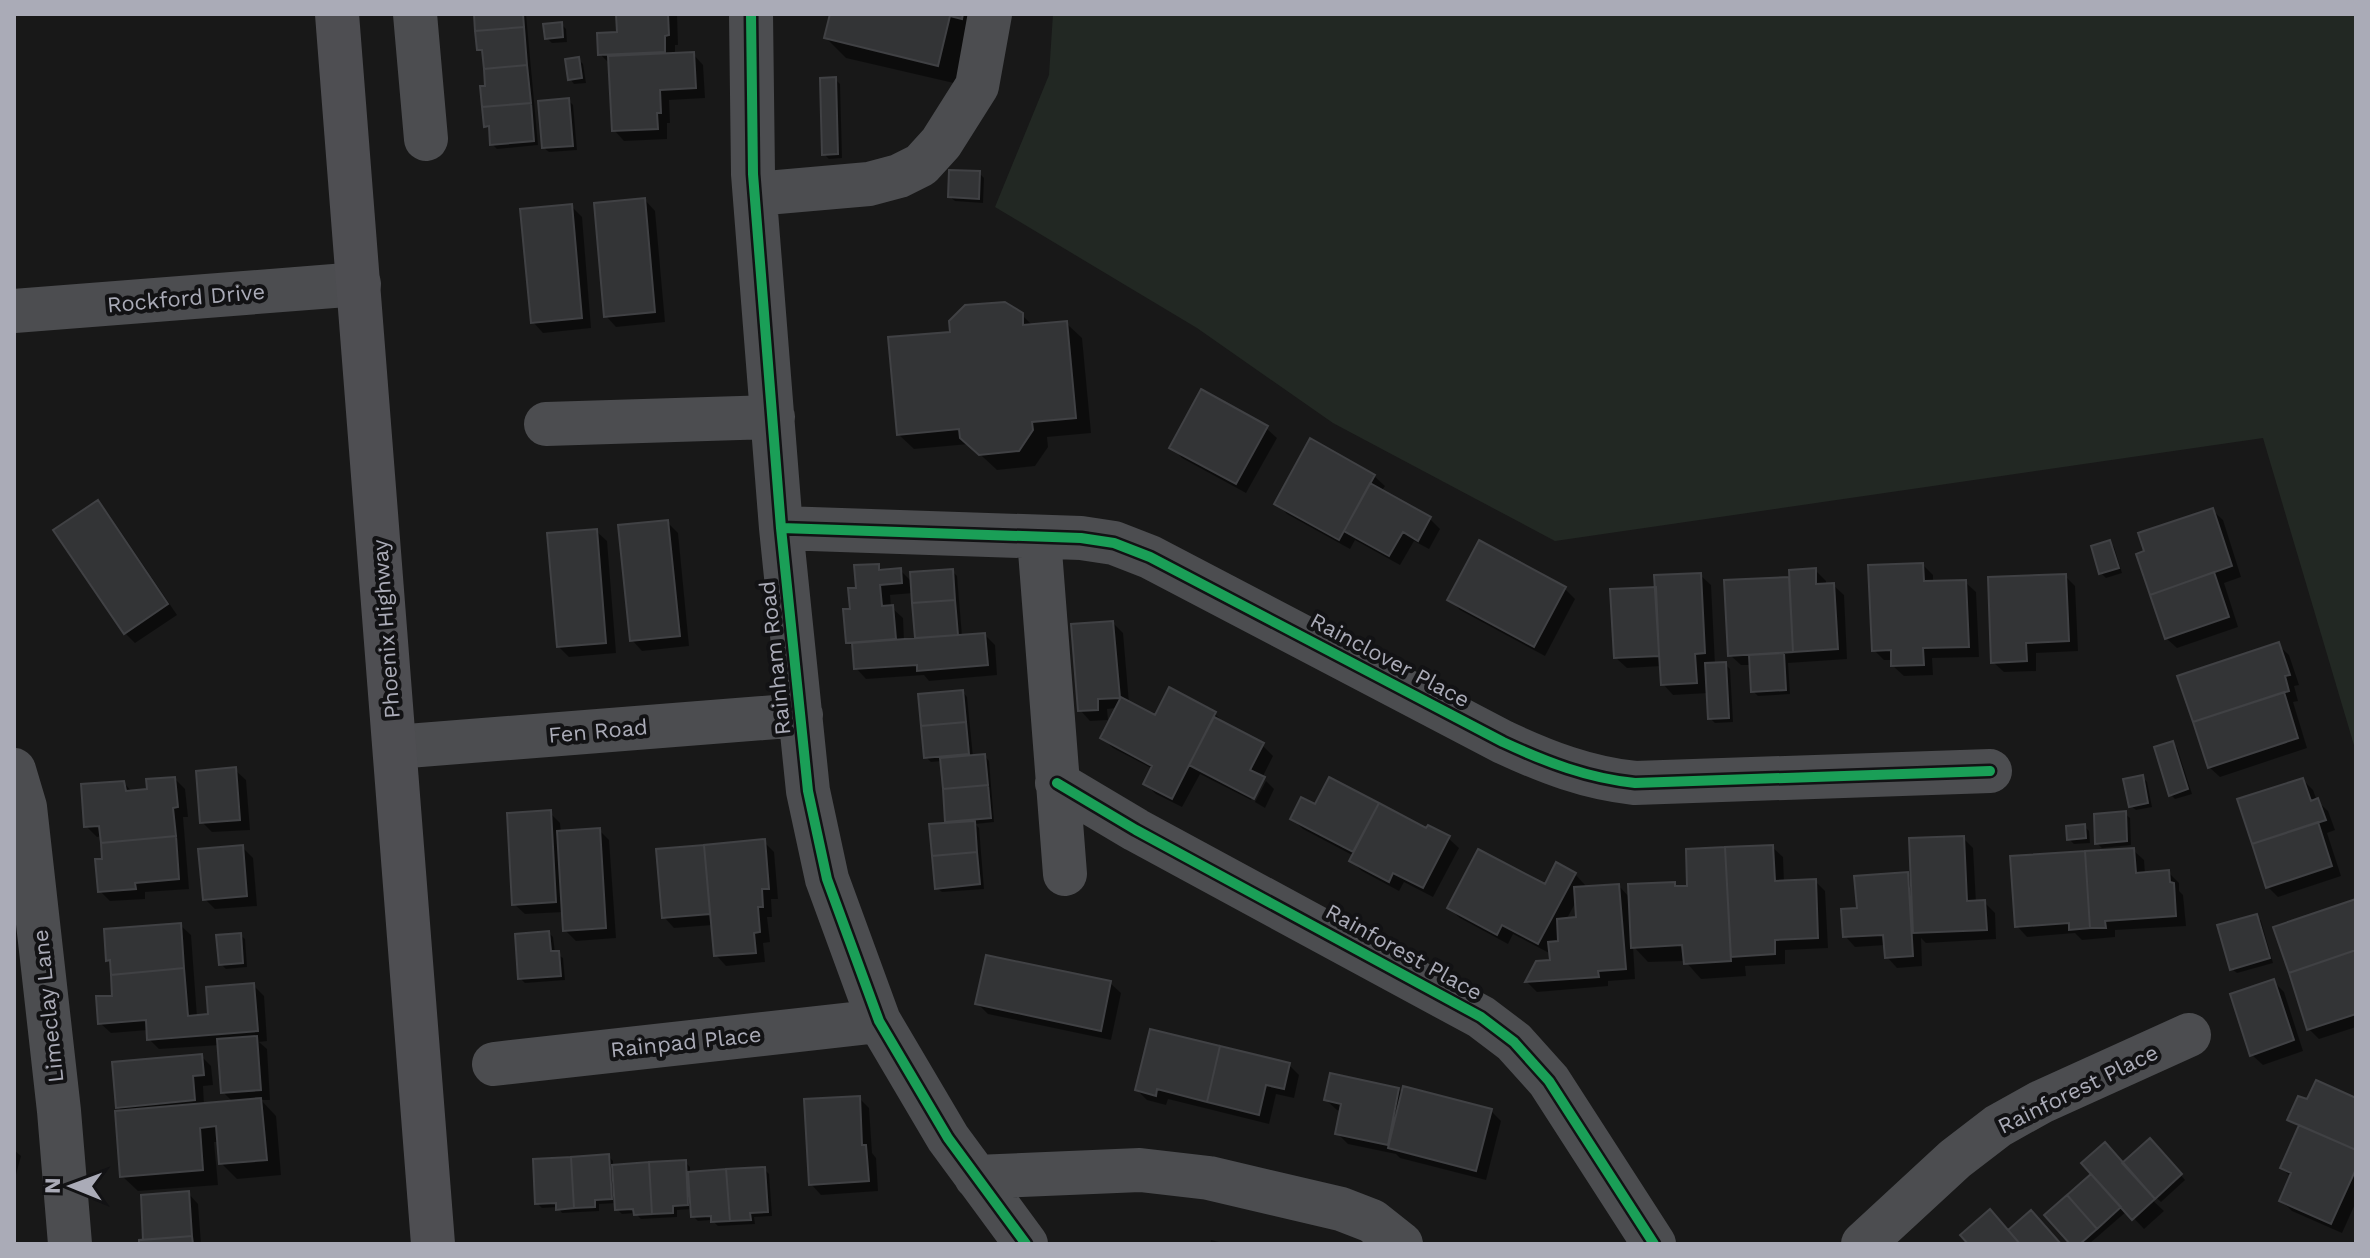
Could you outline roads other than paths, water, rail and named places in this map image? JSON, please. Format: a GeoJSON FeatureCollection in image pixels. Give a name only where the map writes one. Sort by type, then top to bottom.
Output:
{"type":"FeatureCollection","features":[{"type":"Feature","properties":{"kind":"main road","name":"Phoenix Highway"},"geometry":{"type":"LineString","coordinates":[[337,14],[433,1244]]}},
{"type":"Feature","properties":{"kind":"street"},"geometry":{"type":"LineString","coordinates":[[415,14],[426,139]]}},
{"type":"Feature","properties":{"kind":"street","name":"Rainham Road"},"geometry":{"type":"LineString","coordinates":[[751,14],[755,194],[781,528],[808,791],[827,879],[879,1021],[948,1138],[1026,1244]]}},
{"type":"Feature","properties":{"kind":"street"},"geometry":{"type":"LineString","coordinates":[[755,194],[869,184],[899,176],[921,165],[941,143],[977,86],[990,14]]}},
{"type":"Feature","properties":{"kind":"street","name":"Rockford Drive"},"geometry":{"type":"LineString","coordinates":[[14,311],[359,284]]}},
{"type":"Feature","properties":{"kind":"street"},"geometry":{"type":"LineString","coordinates":[[546,424],[773,417]]}},
{"type":"Feature","properties":{"kind":"street","name":"Rainclover Place"},"geometry":{"type":"LineString","coordinates":[[781,528],[1081,538],[1114,543],[1150,557],[1503,742],[1541,760],[1601,780],[1635,783],[1990,771]]}},
{"type":"Feature","properties":{"kind":"street"},"geometry":{"type":"LineString","coordinates":[[1039,538],[1065,874]]}},
{"type":"Feature","properties":{"kind":"street","name":"Fen Road"},"geometry":{"type":"LineString","coordinates":[[395,747],[801,715]]}},
{"type":"Feature","properties":{"kind":"street","name":"Limeclay Lane"},"geometry":{"type":"LineString","coordinates":[[14,770],[27,823],[59,1111],[70,1244]]}},
{"type":"Feature","properties":{"kind":"street","name":"Rainforest Place"},"geometry":{"type":"LineString","coordinates":[[1057,783],[1136,830],[1481,1017],[1503,1034],[1549,1081],[1654,1244]]}},
{"type":"Feature","properties":{"kind":"street","name":"Rainpad Place"},"geometry":{"type":"LineString","coordinates":[[494,1064],[879,1021]]}},
{"type":"Feature","properties":{"kind":"street","name":"Rainforest Place"},"geometry":{"type":"LineString","coordinates":[[1863,1244],[1955,1159],[1998,1126],[2041,1102],[2189,1035]]}},
{"type":"Feature","properties":{"kind":"street"},"geometry":{"type":"LineString","coordinates":[[976,1177],[1140,1170],[1209,1178],[1341,1209],[1372,1221],[1401,1244]]}}]}
